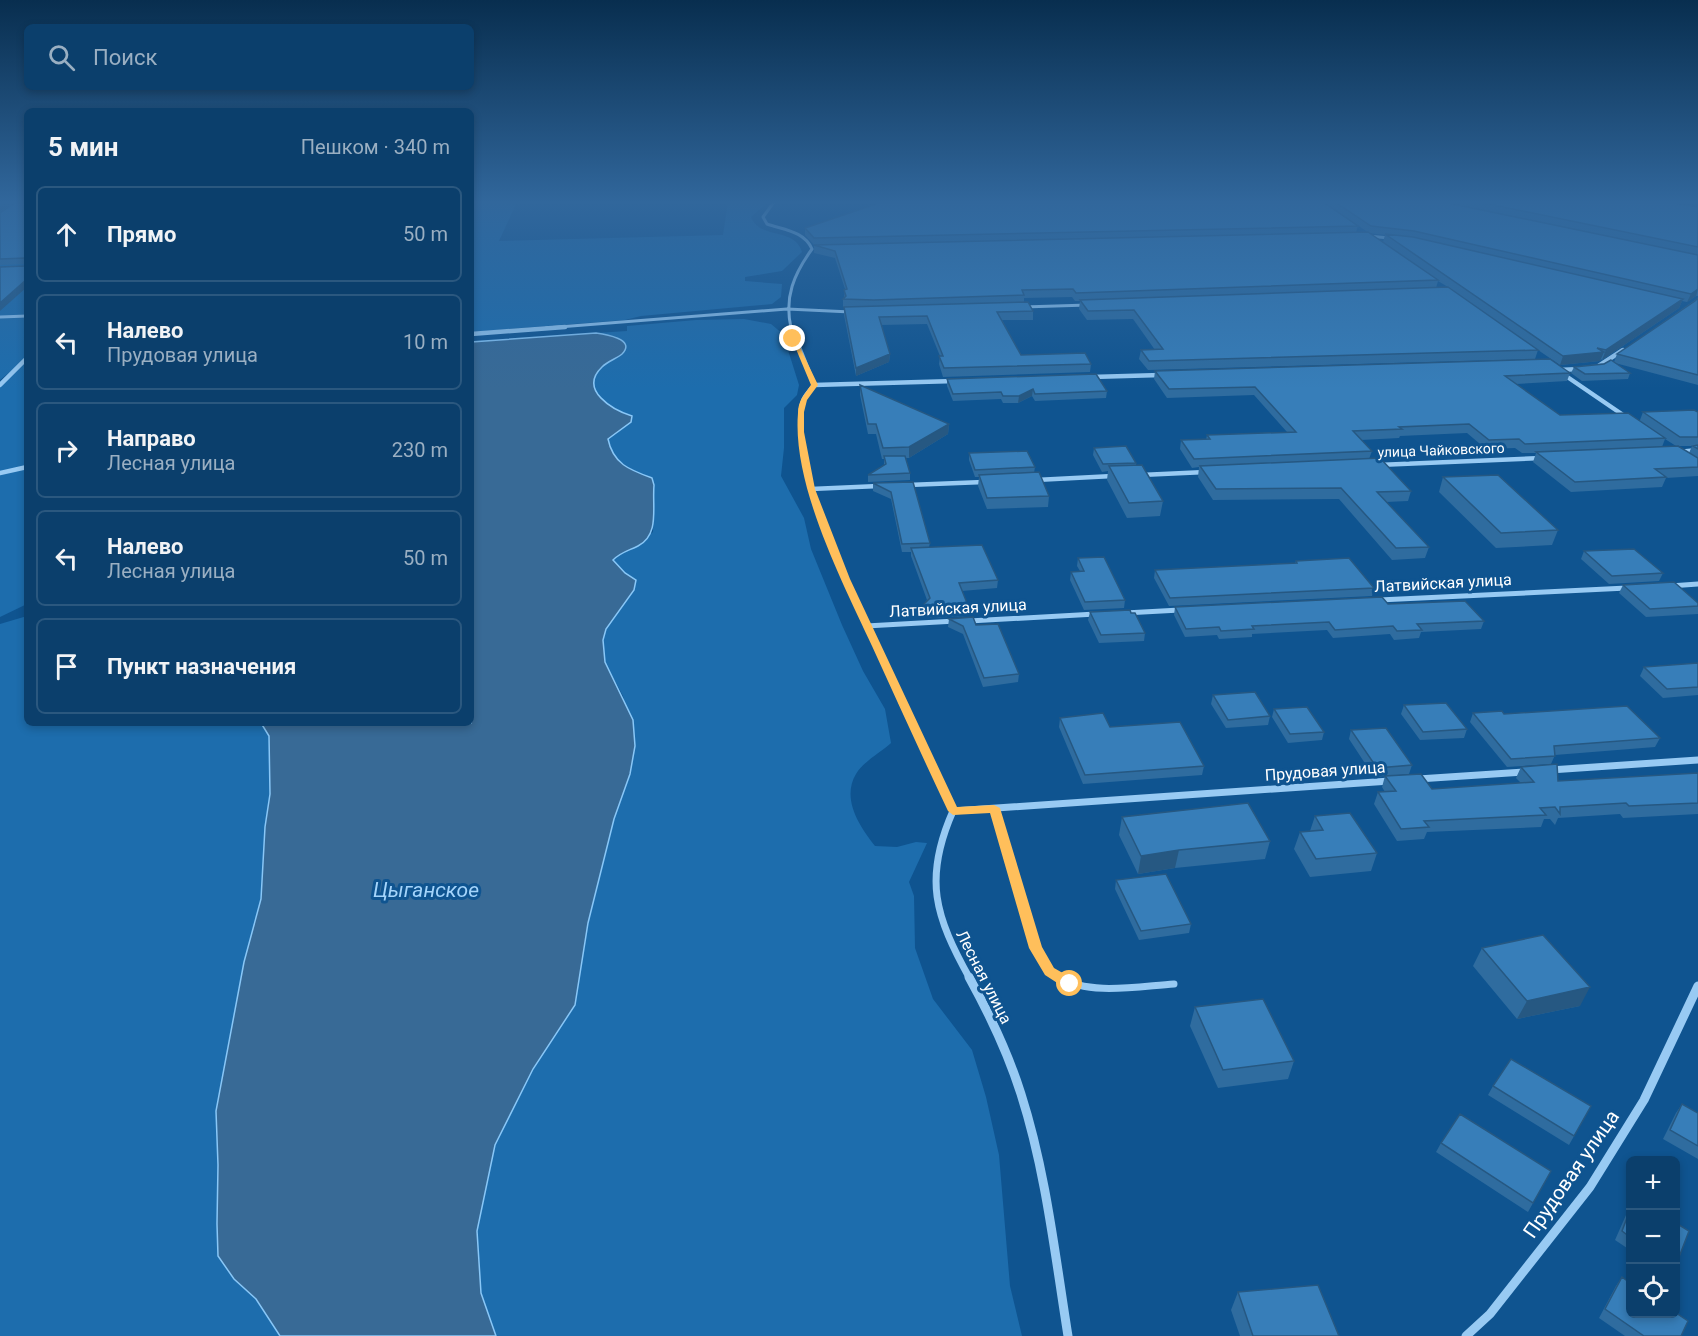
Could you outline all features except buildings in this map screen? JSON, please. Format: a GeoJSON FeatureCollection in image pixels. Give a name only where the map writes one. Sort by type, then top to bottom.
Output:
{"type":"FeatureCollection","features":[{"type":"Feature","properties":{"kind":"street"},"geometry":{"type":"LineString","coordinates":[[802,264],[792,280],[787,309],[793,339],[814,385]]}},
{"type":"Feature","properties":{"kind":"street"},"geometry":{"type":"LineString","coordinates":[[1012,307],[1093,304]]}},
{"type":"Feature","properties":{"kind":"street"},"geometry":{"type":"LineString","coordinates":[[474,334],[787,309],[858,312]]}},
{"type":"Feature","properties":{"kind":"street"},"geometry":{"type":"LineString","coordinates":[[0,317],[24,316]]}},
{"type":"Feature","properties":{"kind":"street"},"geometry":{"type":"LineString","coordinates":[[1593,367],[1601,366],[1630,346]]}},
{"type":"Feature","properties":{"kind":"street"},"geometry":{"type":"LineString","coordinates":[[0,385],[24,361]]}},
{"type":"Feature","properties":{"kind":"street"},"geometry":{"type":"LineString","coordinates":[[1552,366],[1630,420]]}},
{"type":"Feature","properties":{"kind":"street"},"geometry":{"type":"LineString","coordinates":[[1557,370],[1585,369]]}},
{"type":"Feature","properties":{"kind":"street"},"geometry":{"type":"LineString","coordinates":[[1086,377],[1169,374]]}},
{"type":"Feature","properties":{"kind":"street"},"geometry":{"type":"LineString","coordinates":[[814,385],[956,381]]}},
{"type":"Feature","properties":{"kind":"street"},"geometry":{"type":"LineString","coordinates":[[814,385],[803,400],[801,412],[801,432],[811,489],[827,536],[866,626],[953,811]]}},
{"type":"Feature","properties":{"kind":"street"},"geometry":{"type":"LineString","coordinates":[[1683,457],[1676,452],[1698,450]]}},
{"type":"Feature","properties":{"kind":"street","name":"улица Чайковского"},"geometry":{"type":"LineString","coordinates":[[1368,465],[1545,457]]}},
{"type":"Feature","properties":{"kind":"street"},"geometry":{"type":"LineString","coordinates":[[0,474],[24,468]]}},
{"type":"Feature","properties":{"kind":"street"},"geometry":{"type":"LineString","coordinates":[[1131,475],[1214,472]]}},
{"type":"Feature","properties":{"kind":"street"},"geometry":{"type":"LineString","coordinates":[[1024,480],[1119,476]]}},
{"type":"Feature","properties":{"kind":"street"},"geometry":{"type":"LineString","coordinates":[[906,485],[989,482]]}},
{"type":"Feature","properties":{"kind":"street"},"geometry":{"type":"LineString","coordinates":[[811,489],[882,486]]}},
{"type":"Feature","properties":{"kind":"street"},"geometry":{"type":"LineString","coordinates":[[1662,586],[1698,584]]}},
{"type":"Feature","properties":{"kind":"street","name":"Латвийская улица"},"geometry":{"type":"LineString","coordinates":[[1377,600],[1639,587]]}},
{"type":"Feature","properties":{"kind":"street"},"geometry":{"type":"LineString","coordinates":[[1116,613],[1187,610]]}},
{"type":"Feature","properties":{"kind":"street","name":"Латвийская улица"},"geometry":{"type":"LineString","coordinates":[[866,626],[1104,614]]}},
{"type":"Feature","properties":{"kind":"street"},"geometry":{"type":"LineString","coordinates":[[1543,771],[1698,760]]}},
{"type":"Feature","properties":{"kind":"street"},"geometry":{"type":"LineString","coordinates":[[1412,780],[1531,772]]}},
{"type":"Feature","properties":{"kind":"street","name":"Прудовая улица"},"geometry":{"type":"LineString","coordinates":[[953,811],[1400,781]]}},
{"type":"Feature","properties":{"kind":"street","name":"Лесная улица"},"geometry":{"type":"LineString","coordinates":[[953,811],[940,841],[934,866],[937,897],[945,929],[963,970],[995,1025],[1025,1105],[1046,1197],[1068,1336]]}},
{"type":"Feature","properties":{"kind":"street","name":"Прудовая улица"},"geometry":{"type":"LineString","coordinates":[[1466,1336],[1490,1314],[1590,1187],[1644,1100],[1698,986]]}},
{"type":"Feature","properties":{"kind":"lane"},"geometry":{"type":"LineString","coordinates":[[994,808],[1035,948],[1050,971],[1070,984],[1095,988],[1174,984]]}},
{"type":"Feature","properties":{"kind":"shaded area"},"geometry":{"type":"Polygon","coordinates":[[[0,264],[24,264],[24,605],[0,617],[0,383],[11,371],[0,380],[0,264]]]}},
{"type":"Feature","properties":{"kind":"shaded area"},"geometry":{"type":"Polygon","coordinates":[[[474,264],[789,264],[782,271],[745,277],[745,281],[782,284],[781,297],[772,304],[641,316],[625,320],[474,332],[474,264]]]}},
{"type":"Feature","properties":{"kind":"shaded area"},"geometry":{"type":"Polygon","coordinates":[[[744,319],[771,324],[783,334],[799,385],[797,395],[784,408],[781,476],[804,518],[811,549],[842,625],[863,671],[885,709],[891,743],[856,774],[851,793],[854,812],[875,846],[897,847],[916,842],[927,843],[909,882],[914,896],[915,948],[933,999],[972,1050],[986,1097],[999,1155],[1010,1286],[1022,1336],[496,1336],[481,1293],[477,1231],[495,1145],[533,1069],[575,1005],[588,923],[614,819],[630,774],[635,746],[623,696],[605,662],[603,640],[606,629],[634,590],[635,581],[613,561],[621,552],[635,547],[653,532],[654,485],[615,458],[608,439],[617,433],[632,416],[602,400],[594,386],[594,379],[598,371],[625,344],[617,337],[596,333],[627,331],[627,326],[696,320],[744,319]]]}},
{"type":"Feature","properties":{"kind":"shaded area"},"geometry":{"type":"Polygon","coordinates":[[[24,617],[24,726],[263,726],[269,736],[270,794],[265,827],[261,899],[244,962],[216,1111],[218,1165],[234,1279],[256,1299],[280,1336],[0,1336],[0,624],[24,617]]]}},
{"type":"Feature","properties":{"kind":"water","name":"Цыганское"},"geometry":{"type":"Polygon","coordinates":[[[596,333],[618,338],[625,345],[626,349],[622,354],[602,367],[596,375],[594,384],[596,391],[608,404],[632,416],[631,422],[608,439],[614,455],[624,465],[652,478],[654,485],[654,520],[650,535],[638,546],[613,560],[625,573],[636,580],[634,590],[606,629],[603,640],[605,662],[633,720],[635,746],[630,774],[614,819],[588,923],[575,1005],[533,1069],[495,1145],[477,1231],[481,1293],[496,1336],[280,1336],[256,1299],[234,1279],[218,1256],[217,1224],[216,1111],[244,962],[261,899],[265,827],[270,794],[269,736],[263,726],[474,726],[474,342],[596,333]]]}},
{"type":"Feature","properties":{"kind":"route"},"geometry":{"type":"LineString","coordinates":[[793,339],[814,385],[803,400],[801,412],[801,432],[811,489],[845,579],[953,811],[994,808],[1035,948],[1050,971],[1070,984]]}}]}
